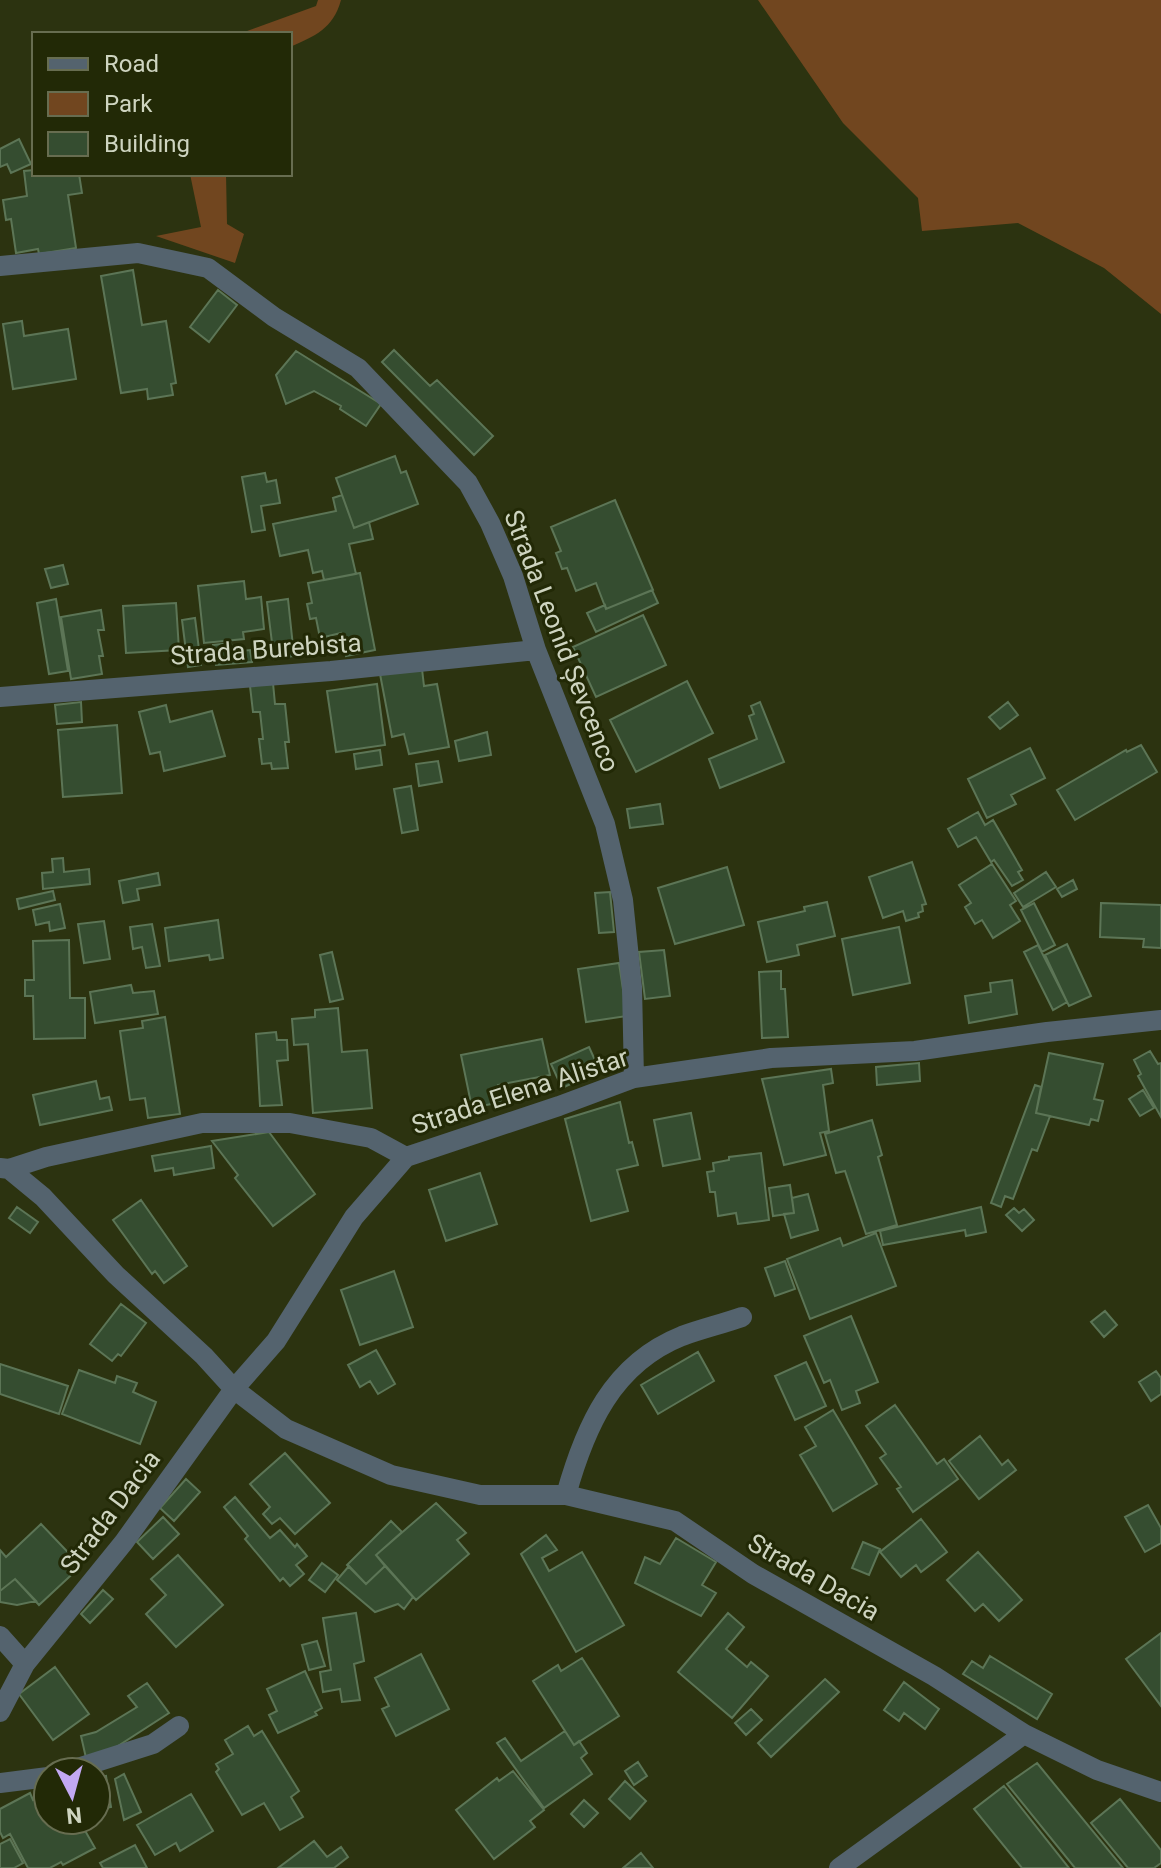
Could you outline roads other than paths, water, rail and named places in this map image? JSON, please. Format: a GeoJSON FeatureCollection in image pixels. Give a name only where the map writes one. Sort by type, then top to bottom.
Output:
{"type":"FeatureCollection","features":[{"type":"Feature","properties":{"kind":"street","name":"Strada Leonid Șevcenco"},"geometry":{"type":"LineString","coordinates":[[0,266],[138,253],[208,268],[274,317],[358,368],[468,483],[513,576],[536,650],[605,824],[623,900],[632,987],[634,1078]]}},
{"type":"Feature","properties":{"kind":"street","name":"Strada Burebista"},"geometry":{"type":"LineString","coordinates":[[0,697],[331,671],[536,650]]}},
{"type":"Feature","properties":{"kind":"street","name":"Strada Elena Alistar"},"geometry":{"type":"LineString","coordinates":[[4,1169],[202,1123],[290,1123],[371,1138],[406,1157],[634,1078],[771,1058],[915,1051],[1161,1020]]}},
{"type":"Feature","properties":{"kind":"street","name":"Strada Dacia"},"geometry":{"type":"LineString","coordinates":[[0,1712],[25,1664],[124,1542],[234,1389],[276,1341],[354,1217],[406,1157]]}},
{"type":"Feature","properties":{"kind":"street","name":"Strada Dacia"},"geometry":{"type":"LineString","coordinates":[[4,1169],[43,1197],[116,1275],[204,1356],[234,1389],[286,1429],[391,1475],[480,1495],[566,1495],[675,1521],[753,1574],[934,1676],[1024,1734],[1097,1770],[1161,1792]]}},
{"type":"Feature","properties":{"kind":"street"},"geometry":{"type":"LineString","coordinates":[[566,1495],[587,1429],[606,1397],[634,1365],[681,1337],[742,1317]]}},
{"type":"Feature","properties":{"kind":"street"},"geometry":{"type":"LineString","coordinates":[[0,1636],[25,1664]]}},
{"type":"Feature","properties":{"kind":"street"},"geometry":{"type":"LineString","coordinates":[[112,1757],[153,1744],[179,1726]]}},
{"type":"Feature","properties":{"kind":"street"},"geometry":{"type":"LineString","coordinates":[[839,1868],[1024,1734]]}},
{"type":"Feature","properties":{"kind":"street"},"geometry":{"type":"LineString","coordinates":[[0,1783],[32,1779]]}}]}
